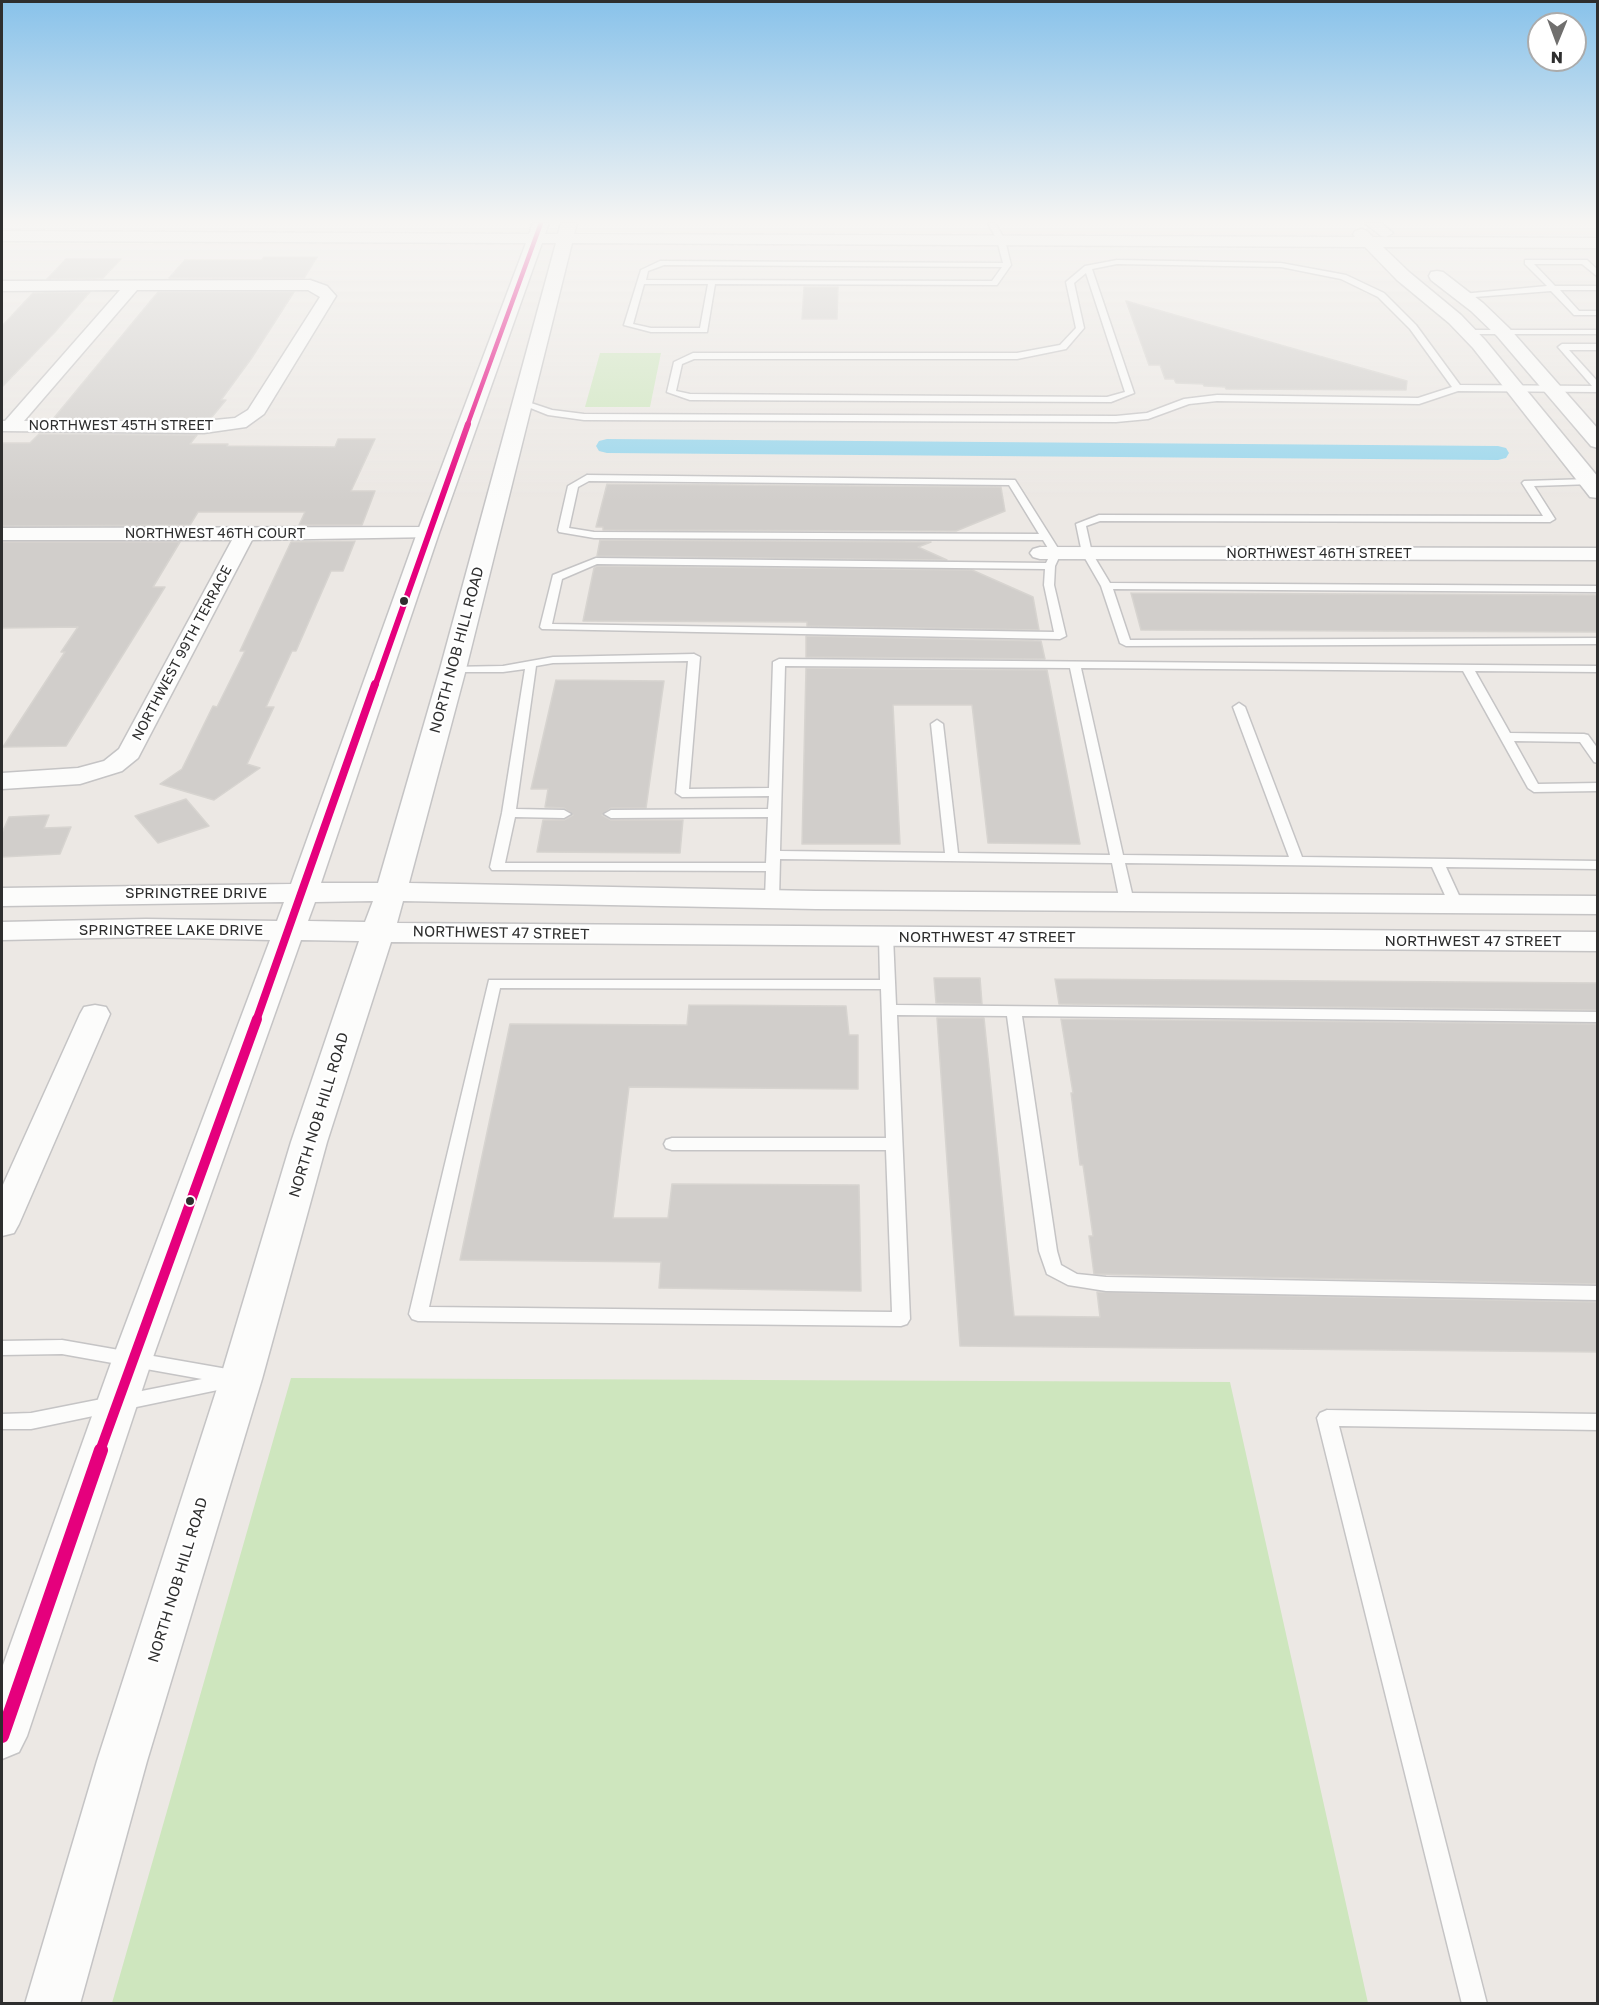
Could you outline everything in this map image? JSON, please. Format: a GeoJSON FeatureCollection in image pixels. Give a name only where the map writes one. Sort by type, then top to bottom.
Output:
{"type":"FeatureCollection","features":[{"type":"Feature","properties":{"kind":"street"},"geometry":{"type":"LineString","coordinates":[[6,426],[105,317]]}},
{"type":"Feature","properties":{"kind":"street","name":"NORTHWEST 45TH STREET"},"geometry":{"type":"LineString","coordinates":[[6,426],[204,427],[240,423],[255,414],[315,317]]}},
{"type":"Feature","properties":{"kind":"street"},"geometry":{"type":"LineString","coordinates":[[2,1736],[132,1360],[303,892],[428,533],[507,317]]}},
{"type":"Feature","properties":{"kind":"street","name":"NORTH NOB HILL ROAD"},"geometry":{"type":"LineString","coordinates":[[52,2004],[122,1761],[242,1379],[309,1142],[391,892],[453,669],[544,317]]}},
{"type":"Feature","properties":{"kind":"street"},"geometry":{"type":"LineString","coordinates":[[1452,317],[1467,332],[1593,487]]}},
{"type":"Feature","properties":{"kind":"street"},"geometry":{"type":"LineString","coordinates":[[1485,317],[1503,332],[1598,442]]}},
{"type":"Feature","properties":{"kind":"street","name":"NORTHWEST 46TH COURT"},"geometry":{"type":"LineString","coordinates":[[2,534],[428,533]]}},
{"type":"Feature","properties":{"kind":"street","name":"NORTHWEST 99TH TERRACE"},"geometry":{"type":"LineString","coordinates":[[2,781],[80,776],[113,766],[129,753],[245,534]]}},
{"type":"Feature","properties":{"kind":"street","name":"NORTHWEST 46TH STREET"},"geometry":{"type":"LineString","coordinates":[[1048,552],[1598,554]]}},
{"type":"Feature","properties":{"kind":"street"},"geometry":{"type":"LineString","coordinates":[[391,892],[816,900],[1598,905]]}},
{"type":"Feature","properties":{"kind":"street","name":"SPRINGTREE DRIVE"},"geometry":{"type":"LineString","coordinates":[[2,897],[391,892]]}},
{"type":"Feature","properties":{"kind":"street"},"geometry":{"type":"LineString","coordinates":[[815,936],[816,900]]}},
{"type":"Feature","properties":{"kind":"street"},"geometry":{"type":"LineString","coordinates":[[1456,904],[1472,941]]}},
{"type":"Feature","properties":{"kind":"street","name":"SPRINGTREE LAKE DRIVE"},"geometry":{"type":"LineString","coordinates":[[2,931],[146,928],[376,932]]}},
{"type":"Feature","properties":{"kind":"street","name":"NORTHWEST 47 STREET"},"geometry":{"type":"LineString","coordinates":[[376,932],[1598,942]]}},
{"type":"Feature","properties":{"kind":"street"},"geometry":{"type":"LineString","coordinates":[[2,1224],[95,1014]]}},
{"type":"Feature","properties":{"kind":"lane"},"geometry":{"type":"LineString","coordinates":[[630,317],[628,324],[651,330],[704,330],[706,317]]}},
{"type":"Feature","properties":{"kind":"lane"},"geometry":{"type":"LineString","coordinates":[[1078,317],[1080,328],[1063,347],[1017,356],[693,356],[678,362],[671,392],[690,397],[1108,400],[1130,393],[1104,317]]}},
{"type":"Feature","properties":{"kind":"lane"},"geometry":{"type":"LineString","coordinates":[[1403,317],[1413,327],[1457,388]]}},
{"type":"Feature","properties":{"kind":"lane"},"geometry":{"type":"LineString","coordinates":[[1467,332],[1598,332]]}},
{"type":"Feature","properties":{"kind":"lane"},"geometry":{"type":"LineString","coordinates":[[1598,347],[1562,347],[1598,388]]}},
{"type":"Feature","properties":{"kind":"lane"},"geometry":{"type":"LineString","coordinates":[[522,403],[551,413],[584,417],[1116,419],[1148,416],[1187,401],[1207,399],[1419,400],[1457,388],[1598,388]]}},
{"type":"Feature","properties":{"kind":"lane"},"geometry":{"type":"LineString","coordinates":[[1048,552],[594,535],[563,530],[573,486],[587,478],[1012,482],[1048,552],[1049,585],[1060,636],[546,627],[557,577],[596,561],[1048,552]]}},
{"type":"Feature","properties":{"kind":"lane"},"geometry":{"type":"LineString","coordinates":[[1593,487],[1527,483],[1550,519],[1099,518],[1081,524],[1087,553],[1106,586],[1126,643],[1598,641]]}},
{"type":"Feature","properties":{"kind":"lane"},"geometry":{"type":"LineString","coordinates":[[1106,586],[1598,589]]}},
{"type":"Feature","properties":{"kind":"lane"},"geometry":{"type":"LineString","coordinates":[[453,669],[503,669],[554,660],[694,657],[682,793],[775,792]]}},
{"type":"Feature","properties":{"kind":"lane"},"geometry":{"type":"LineString","coordinates":[[772,899],[778,662],[1075,665],[1225,670],[1598,669]]}},
{"type":"Feature","properties":{"kind":"lane"},"geometry":{"type":"LineString","coordinates":[[531,664],[510,813],[496,867],[952,857],[1598,865]]}},
{"type":"Feature","properties":{"kind":"lane"},"geometry":{"type":"LineString","coordinates":[[1075,665],[1126,902]]}},
{"type":"Feature","properties":{"kind":"lane"},"geometry":{"type":"LineString","coordinates":[[1467,668],[1534,788],[1598,787]]}},
{"type":"Feature","properties":{"kind":"lane"},"geometry":{"type":"LineString","coordinates":[[1239,706],[1297,861]]}},
{"type":"Feature","properties":{"kind":"lane"},"geometry":{"type":"LineString","coordinates":[[938,724],[952,857]]}},
{"type":"Feature","properties":{"kind":"lane"},"geometry":{"type":"LineString","coordinates":[[1505,737],[1584,738],[1598,759]]}},
{"type":"Feature","properties":{"kind":"lane"},"geometry":{"type":"LineString","coordinates":[[510,813],[564,814]]}},
{"type":"Feature","properties":{"kind":"lane"},"geometry":{"type":"LineString","coordinates":[[611,813],[775,813]]}},
{"type":"Feature","properties":{"kind":"lane"},"geometry":{"type":"LineString","coordinates":[[1437,863],[1456,904]]}},
{"type":"Feature","properties":{"kind":"lane"},"geometry":{"type":"LineString","coordinates":[[886,936],[888,985],[888,1010],[901,1319],[418,1314],[494,982],[888,985]]}},
{"type":"Feature","properties":{"kind":"lane"},"geometry":{"type":"LineString","coordinates":[[888,1010],[1598,1017]]}},
{"type":"Feature","properties":{"kind":"lane"},"geometry":{"type":"LineString","coordinates":[[1014,1011],[1048,1251],[1053,1269],[1074,1280],[1106,1284],[1598,1293]]}},
{"type":"Feature","properties":{"kind":"lane"},"geometry":{"type":"LineString","coordinates":[[672,1144],[894,1144]]}},
{"type":"Feature","properties":{"kind":"lane"},"geometry":{"type":"LineString","coordinates":[[2,1348],[62,1347],[242,1379]]}},
{"type":"Feature","properties":{"kind":"lane"},"geometry":{"type":"LineString","coordinates":[[2,1422],[31,1421],[242,1379]]}},
{"type":"Feature","properties":{"kind":"lane"},"geometry":{"type":"LineString","coordinates":[[1475,2004],[1327,1418],[1598,1422]]}},
{"type":"Feature","properties":{"kind":"green space"},"geometry":{"type":"Polygon","coordinates":[[[600,353],[661,353],[650,407],[585,407],[600,353]]]}},
{"type":"Feature","properties":{"kind":"green space"},"geometry":{"type":"Polygon","coordinates":[[[291,1378],[1230,1382],[1368,2003],[112,2003],[291,1378]]]}},
{"type":"Feature","properties":{"kind":"building"},"geometry":{"type":"Polygon","coordinates":[[[11,317],[69,317],[2,387],[2,326],[11,317]]]}},
{"type":"Feature","properties":{"kind":"building"},"geometry":{"type":"Polygon","coordinates":[[[138,317],[278,317],[221,400],[226,400],[211,418],[53,419],[138,317]]]}},
{"type":"Feature","properties":{"kind":"building"},"geometry":{"type":"Polygon","coordinates":[[[802,317],[837,317],[837,319],[802,319],[802,317]]]}},
{"type":"Feature","properties":{"kind":"building"},"geometry":{"type":"Polygon","coordinates":[[[1132,317],[1181,317],[1407,381],[1406,390],[1226,389],[1203,384],[1176,383],[1174,379],[1165,379],[1160,365],[1149,365],[1132,317]]]}},
{"type":"Feature","properties":{"kind":"building"},"geometry":{"type":"Polygon","coordinates":[[[39,434],[197,435],[190,444],[228,444],[227,446],[335,447],[338,439],[375,439],[351,491],[375,491],[362,525],[299,525],[305,512],[198,512],[190,525],[2,526],[2,443],[30,443],[39,434]]]}},
{"type":"Feature","properties":{"kind":"building"},"geometry":{"type":"Polygon","coordinates":[[[607,484],[1001,487],[1005,511],[956,531],[603,530],[603,527],[596,527],[607,484]]]}},
{"type":"Feature","properties":{"kind":"building"},"geometry":{"type":"Polygon","coordinates":[[[600,540],[931,542],[918,547],[947,560],[597,556],[600,540]]]}},
{"type":"Feature","properties":{"kind":"building"},"geometry":{"type":"Polygon","coordinates":[[[355,541],[343,571],[331,571],[296,651],[292,651],[266,707],[274,707],[247,764],[260,768],[214,800],[160,784],[182,769],[213,706],[217,707],[245,651],[240,651],[291,542],[355,541]]]}},
{"type":"Feature","properties":{"kind":"building"},"geometry":{"type":"Polygon","coordinates":[[[2,542],[180,542],[153,587],[165,587],[66,746],[3,747],[65,652],[61,652],[78,627],[2,628],[2,542]]]}},
{"type":"Feature","properties":{"kind":"building"},"geometry":{"type":"Polygon","coordinates":[[[597,566],[972,570],[1033,597],[1039,630],[807,626],[807,622],[583,621],[594,568],[597,566]]]}},
{"type":"Feature","properties":{"kind":"building"},"geometry":{"type":"Polygon","coordinates":[[[1131,593],[1598,595],[1598,632],[1141,630],[1131,593]]]}},
{"type":"Feature","properties":{"kind":"building"},"geometry":{"type":"Polygon","coordinates":[[[806,636],[1041,641],[1045,659],[806,657],[806,636]]]}},
{"type":"Feature","properties":{"kind":"building"},"geometry":{"type":"Polygon","coordinates":[[[806,668],[1047,670],[1080,844],[988,843],[972,705],[893,705],[900,844],[802,844],[806,668]]]}},
{"type":"Feature","properties":{"kind":"building"},"geometry":{"type":"Polygon","coordinates":[[[556,680],[664,681],[646,808],[611,808],[602,815],[611,820],[683,820],[680,853],[537,852],[543,820],[564,820],[573,815],[564,808],[545,807],[548,789],[531,789],[556,680]]]}},
{"type":"Feature","properties":{"kind":"building"},"geometry":{"type":"Polygon","coordinates":[[[186,799],[209,826],[158,843],[135,816],[186,799]]]}},
{"type":"Feature","properties":{"kind":"building"},"geometry":{"type":"Polygon","coordinates":[[[49,815],[44,828],[71,827],[60,854],[2,857],[2,833],[9,817],[49,815]]]}},
{"type":"Feature","properties":{"kind":"building"},"geometry":{"type":"Polygon","coordinates":[[[934,978],[980,978],[982,1004],[936,1003],[934,978]]]}},
{"type":"Feature","properties":{"kind":"building"},"geometry":{"type":"Polygon","coordinates":[[[1055,979],[1598,983],[1598,1010],[1059,1004],[1055,979]]]}},
{"type":"Feature","properties":{"kind":"building"},"geometry":{"type":"Polygon","coordinates":[[[689,1005],[846,1006],[849,1035],[858,1035],[858,1089],[629,1087],[613,1218],[668,1218],[672,1184],[859,1185],[861,1291],[659,1288],[661,1262],[460,1260],[510,1024],[687,1025],[689,1005]]]}},
{"type":"Feature","properties":{"kind":"building"},"geometry":{"type":"Polygon","coordinates":[[[937,1018],[984,1018],[1014,1316],[1100,1317],[1097,1292],[1598,1302],[1598,1352],[960,1346],[937,1018]]]}},
{"type":"Feature","properties":{"kind":"building"},"geometry":{"type":"Polygon","coordinates":[[[1061,1019],[1598,1024],[1598,1284],[1094,1274],[1089,1236],[1093,1236],[1083,1165],[1080,1165],[1071,1093],[1073,1093],[1061,1019]]]}},
{"type":"Feature","properties":{"kind":"waterway"},"geometry":{"type":"LineString","coordinates":[[607,446],[1498,453]]}},
{"type":"Feature","properties":{"kind":"transit line"},"geometry":{"type":"LineString","coordinates":[[2,1736],[132,1360],[303,892],[428,533],[507,317]]}}]}
